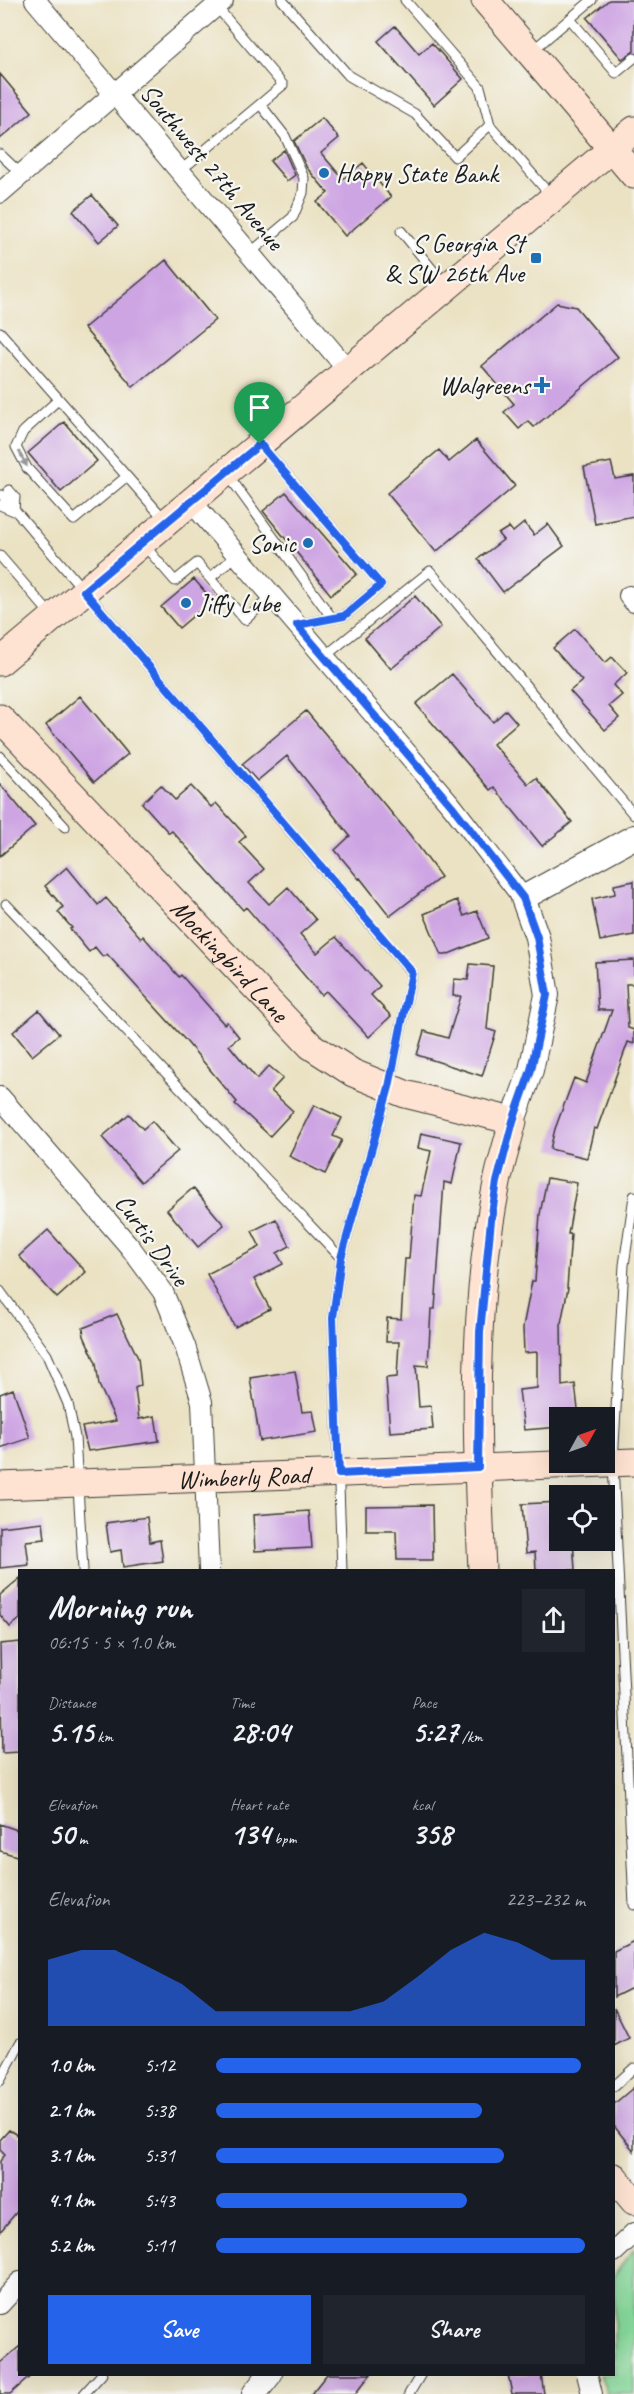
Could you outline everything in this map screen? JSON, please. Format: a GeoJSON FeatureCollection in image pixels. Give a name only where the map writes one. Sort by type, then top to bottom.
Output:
{"type":"FeatureCollection","features":[{"type":"Feature","properties":{"kind":"main road"},"geometry":{"type":"LineString","coordinates":[[485,0],[634,175]]}},
{"type":"Feature","properties":{"kind":"main road"},"geometry":{"type":"LineString","coordinates":[[0,662],[634,130]]}},
{"type":"Feature","properties":{"kind":"main road","name":"Mockingbird Lane"},"geometry":{"type":"LineString","coordinates":[[0,718],[311,1046],[353,1073],[405,1094],[513,1121]]}},
{"type":"Feature","properties":{"kind":"main road"},"geometry":{"type":"LineString","coordinates":[[482,1569],[478,1467],[480,1332],[484,1274],[497,1182],[513,1121]]}},
{"type":"Feature","properties":{"kind":"main road","name":"Wimberly Road"},"geometry":{"type":"LineString","coordinates":[[0,1486],[624,1462]]}},
{"type":"Feature","properties":{"kind":"main road"},"geometry":{"type":"LineString","coordinates":[[615,2178],[634,2200]]}},
{"type":"Feature","properties":{"kind":"street","name":"Southwest 27th Avenue"},"geometry":{"type":"LineString","coordinates":[[35,0],[348,370]]}},
{"type":"Feature","properties":{"kind":"street"},"geometry":{"type":"LineString","coordinates":[[0,193],[220,3]]}},
{"type":"Feature","properties":{"kind":"street"},"geometry":{"type":"LineString","coordinates":[[191,501],[452,806],[523,898],[537,937],[547,995],[531,1070],[513,1121]]}},
{"type":"Feature","properties":{"kind":"street"},"geometry":{"type":"LineString","coordinates":[[523,898],[634,837]]}},
{"type":"Feature","properties":{"kind":"street","name":"Curtis Drive"},"geometry":{"type":"LineString","coordinates":[[0,1097],[130,1247],[163,1292],[202,1402],[209,1569]]}},
{"type":"Feature","properties":{"kind":"street"},"geometry":{"type":"LineString","coordinates":[[615,2251],[634,2233]]}},
{"type":"Feature","properties":{"kind":"street"},"geometry":{"type":"LineString","coordinates":[[0,2304],[18,2284]]}},
{"type":"Feature","properties":{"kind":"street"},"geometry":{"type":"LineString","coordinates":[[254,2394],[268,2376]]}},
{"type":"Feature","properties":{"kind":"street"},"geometry":{"type":"LineString","coordinates":[[588,2376],[592,2394]]}},
{"type":"Feature","properties":{"kind":"lane"},"geometry":{"type":"LineString","coordinates":[[282,0],[349,76],[416,114],[455,157],[490,125]]}},
{"type":"Feature","properties":{"kind":"lane"},"geometry":{"type":"LineString","coordinates":[[405,0],[480,87],[490,125],[553,198]]}},
{"type":"Feature","properties":{"kind":"lane"},"geometry":{"type":"LineString","coordinates":[[530,53],[592,0]]}},
{"type":"Feature","properties":{"kind":"lane"},"geometry":{"type":"LineString","coordinates":[[180,171],[283,85],[220,3]]}},
{"type":"Feature","properties":{"kind":"lane"},"geometry":{"type":"LineString","coordinates":[[570,19],[616,73],[634,58]]}},
{"type":"Feature","properties":{"kind":"lane"},"geometry":{"type":"LineString","coordinates":[[250,253],[293,217],[303,193],[304,178],[285,136],[260,104]]}},
{"type":"Feature","properties":{"kind":"lane"},"geometry":{"type":"LineString","coordinates":[[0,154],[21,174]]}},
{"type":"Feature","properties":{"kind":"lane"},"geometry":{"type":"LineString","coordinates":[[401,231],[446,287]]}},
{"type":"Feature","properties":{"kind":"lane"},"geometry":{"type":"LineString","coordinates":[[0,332],[166,522]]}},
{"type":"Feature","properties":{"kind":"lane"},"geometry":{"type":"LineString","coordinates":[[59,399],[23,432],[16,447],[27,468],[74,520],[126,477]]}},
{"type":"Feature","properties":{"kind":"lane"},"geometry":{"type":"LineString","coordinates":[[260,444],[381,585],[344,616],[297,625]]}},
{"type":"Feature","properties":{"kind":"lane"},"geometry":{"type":"LineString","coordinates":[[226,472],[332,618]]}},
{"type":"Feature","properties":{"kind":"lane"},"geometry":{"type":"LineString","coordinates":[[4,497],[15,497],[14,511]]}},
{"type":"Feature","properties":{"kind":"lane"},"geometry":{"type":"LineString","coordinates":[[4,497],[412,972],[389,1087],[341,1258],[333,1318],[342,1569]]}},
{"type":"Feature","properties":{"kind":"lane"},"geometry":{"type":"LineString","coordinates":[[142,542],[175,582],[197,563],[245,620],[272,596]]}},
{"type":"Feature","properties":{"kind":"lane"},"geometry":{"type":"LineString","coordinates":[[210,578],[237,555]]}},
{"type":"Feature","properties":{"kind":"lane"},"geometry":{"type":"LineString","coordinates":[[2,563],[53,618]]}},
{"type":"Feature","properties":{"kind":"lane"},"geometry":{"type":"LineString","coordinates":[[324,657],[430,571],[634,816]]}},
{"type":"Feature","properties":{"kind":"lane"},"geometry":{"type":"LineString","coordinates":[[0,756],[65,827]]}},
{"type":"Feature","properties":{"kind":"lane"},"geometry":{"type":"LineString","coordinates":[[6,904],[341,1258]]}},
{"type":"Feature","properties":{"kind":"lane"},"geometry":{"type":"LineString","coordinates":[[634,1196],[624,1265],[624,1462],[634,1905]]}},
{"type":"Feature","properties":{"kind":"lane"},"geometry":{"type":"LineString","coordinates":[[0,1291],[47,1355],[68,1404],[75,1437],[83,1569]]}},
{"type":"Feature","properties":{"kind":"lane"},"geometry":{"type":"LineString","coordinates":[[0,2081],[18,2047]]}},
{"type":"Feature","properties":{"kind":"lane"},"geometry":{"type":"LineString","coordinates":[[615,2085],[634,2068]]}},
{"type":"Feature","properties":{"kind":"lane"},"geometry":{"type":"LineString","coordinates":[[84,2394],[100,2376]]}},
{"type":"Feature","properties":{"kind":"lane"},"geometry":{"type":"LineString","coordinates":[[409,2394],[420,2376]]}},
{"type":"Feature","properties":{"kind":"green space"},"geometry":{"type":"Polygon","coordinates":[[[634,2248],[634,2394],[607,2394],[600,2376],[615,2376],[615,2275],[634,2248]]]}},
{"type":"Feature","properties":{"kind":"building"},"geometry":{"type":"Polygon","coordinates":[[[609,0],[634,0],[634,51],[622,59],[587,18],[609,0]]]}},
{"type":"Feature","properties":{"kind":"building"},"geometry":{"type":"Polygon","coordinates":[[[395,26],[419,54],[432,43],[463,79],[434,105],[378,41],[395,26]]]}},
{"type":"Feature","properties":{"kind":"building"},"geometry":{"type":"Polygon","coordinates":[[[0,74],[32,112],[0,139],[0,74]]]}},
{"type":"Feature","properties":{"kind":"building","name":"Happy State Bank"},"geometry":{"type":"Polygon","coordinates":[[[322,118],[339,138],[321,153],[343,179],[363,163],[391,197],[345,236],[317,202],[328,193],[307,168],[294,141],[322,118]]]}},
{"type":"Feature","properties":{"kind":"building"},"geometry":{"type":"Polygon","coordinates":[[[284,150],[295,175],[287,181],[270,161],[284,150]]]}},
{"type":"Feature","properties":{"kind":"building"},"geometry":{"type":"Polygon","coordinates":[[[92,195],[118,226],[99,242],[73,211],[92,195]]]}},
{"type":"Feature","properties":{"kind":"building"},"geometry":{"type":"Polygon","coordinates":[[[166,260],[215,320],[133,387],[84,328],[166,260]]]}},
{"type":"Feature","properties":{"kind":"building","name":"Walgreens"},"geometry":{"type":"Polygon","coordinates":[[[557,303],[576,307],[618,357],[534,427],[528,421],[519,429],[504,412],[514,404],[482,366],[557,303]]]}},
{"type":"Feature","properties":{"kind":"building"},"geometry":{"type":"Polygon","coordinates":[[[64,422],[97,461],[61,492],[28,453],[64,422]]]}},
{"type":"Feature","properties":{"kind":"building"},"geometry":{"type":"Polygon","coordinates":[[[476,440],[515,486],[436,552],[387,493],[439,450],[449,462],[476,440]]]}},
{"type":"Feature","properties":{"kind":"building"},"geometry":{"type":"Polygon","coordinates":[[[611,462],[615,479],[634,476],[634,516],[595,524],[584,467],[611,462]]]}},
{"type":"Feature","properties":{"kind":"building"},"geometry":{"type":"Polygon","coordinates":[[[286,492],[357,574],[331,595],[263,511],[286,492]]]}},
{"type":"Feature","properties":{"kind":"building"},"geometry":{"type":"Polygon","coordinates":[[[524,523],[534,535],[548,524],[564,546],[503,592],[478,559],[503,540],[498,534],[509,527],[513,532],[524,523]]]}},
{"type":"Feature","properties":{"kind":"building","name":"Jiffy Lube"},"geometry":{"type":"Polygon","coordinates":[[[194,579],[212,600],[179,628],[161,607],[194,579]]]}},
{"type":"Feature","properties":{"kind":"building"},"geometry":{"type":"Polygon","coordinates":[[[415,596],[441,627],[391,669],[365,638],[415,596]]]}},
{"type":"Feature","properties":{"kind":"building"},"geometry":{"type":"Polygon","coordinates":[[[575,629],[605,663],[612,657],[627,673],[613,685],[622,695],[609,706],[619,718],[605,730],[570,691],[582,681],[553,648],[575,629]]]}},
{"type":"Feature","properties":{"kind":"building"},"geometry":{"type":"Polygon","coordinates":[[[452,674],[493,722],[506,710],[517,723],[493,744],[528,784],[536,778],[572,822],[542,846],[494,787],[490,790],[416,704],[452,674]]]}},
{"type":"Feature","properties":{"kind":"building"},"geometry":{"type":"Polygon","coordinates":[[[80,696],[128,754],[94,782],[46,725],[80,696]]]}},
{"type":"Feature","properties":{"kind":"building"},"geometry":{"type":"Polygon","coordinates":[[[306,711],[410,835],[441,877],[390,916],[335,850],[350,836],[287,756],[257,781],[242,764],[306,711]]]}},
{"type":"Feature","properties":{"kind":"building"},"geometry":{"type":"Polygon","coordinates":[[[0,784],[35,826],[0,856],[0,784]]]}},
{"type":"Feature","properties":{"kind":"building"},"geometry":{"type":"Polygon","coordinates":[[[161,785],[175,800],[191,786],[211,807],[216,803],[246,836],[239,842],[264,869],[249,883],[269,904],[288,887],[316,920],[300,934],[317,953],[336,937],[380,986],[371,995],[391,1016],[369,1037],[326,991],[321,995],[246,907],[243,910],[172,831],[169,833],[142,803],[161,785]]]}},
{"type":"Feature","properties":{"kind":"building"},"geometry":{"type":"Polygon","coordinates":[[[67,867],[98,905],[106,898],[141,938],[143,936],[179,977],[181,975],[224,1024],[227,1022],[239,1037],[229,1045],[257,1079],[269,1066],[283,1078],[271,1091],[293,1111],[270,1136],[235,1104],[237,1102],[186,1041],[107,954],[103,957],[95,947],[89,952],[70,929],[72,928],[58,912],[63,907],[45,886],[67,867]]]}},
{"type":"Feature","properties":{"kind":"building"},"geometry":{"type":"Polygon","coordinates":[[[634,881],[634,935],[600,941],[592,899],[615,894],[614,885],[634,881]]]}},
{"type":"Feature","properties":{"kind":"building"},"geometry":{"type":"Polygon","coordinates":[[[457,900],[464,916],[477,911],[488,938],[441,955],[424,914],[457,900]]]}},
{"type":"Feature","properties":{"kind":"building"},"geometry":{"type":"Polygon","coordinates":[[[634,960],[634,984],[626,984],[628,1028],[634,1030],[634,1044],[628,1042],[597,1129],[594,1128],[587,1158],[550,1149],[574,1078],[586,1083],[612,1010],[598,1010],[595,962],[634,960]]]}},
{"type":"Feature","properties":{"kind":"building"},"geometry":{"type":"Polygon","coordinates":[[[470,964],[493,966],[487,1029],[496,1032],[482,1076],[417,1055],[424,1031],[448,1038],[461,996],[453,996],[454,979],[468,980],[470,964]]]}},
{"type":"Feature","properties":{"kind":"building"},"geometry":{"type":"Polygon","coordinates":[[[39,1010],[59,1034],[32,1056],[13,1032],[39,1010]]]}},
{"type":"Feature","properties":{"kind":"building"},"geometry":{"type":"Polygon","coordinates":[[[314,1105],[342,1118],[333,1136],[342,1140],[325,1174],[289,1156],[314,1105]]]}},
{"type":"Feature","properties":{"kind":"building"},"geometry":{"type":"Polygon","coordinates":[[[129,1114],[143,1129],[152,1121],[178,1151],[141,1182],[102,1137],[129,1114]]]}},
{"type":"Feature","properties":{"kind":"building"},"geometry":{"type":"Polygon","coordinates":[[[421,1133],[461,1142],[452,1184],[444,1182],[435,1309],[431,1309],[428,1366],[416,1365],[419,1407],[431,1406],[433,1429],[390,1432],[386,1378],[397,1377],[399,1342],[386,1342],[387,1318],[401,1319],[405,1259],[409,1259],[414,1195],[421,1196],[431,1151],[418,1148],[421,1133]]]}},
{"type":"Feature","properties":{"kind":"building"},"geometry":{"type":"Polygon","coordinates":[[[547,1178],[577,1183],[568,1234],[571,1234],[568,1288],[561,1323],[562,1386],[575,1384],[578,1407],[549,1407],[549,1428],[524,1430],[519,1390],[537,1388],[537,1352],[524,1353],[523,1327],[532,1281],[535,1281],[540,1214],[547,1178]]]}},
{"type":"Feature","properties":{"kind":"building"},"geometry":{"type":"Polygon","coordinates":[[[193,1188],[224,1225],[198,1247],[167,1210],[193,1188]]]}},
{"type":"Feature","properties":{"kind":"building"},"geometry":{"type":"Polygon","coordinates":[[[276,1219],[290,1246],[277,1253],[283,1264],[254,1279],[270,1309],[235,1327],[207,1274],[260,1247],[252,1231],[276,1219]]]}},
{"type":"Feature","properties":{"kind":"building"},"geometry":{"type":"Polygon","coordinates":[[[48,1230],[86,1272],[57,1298],[19,1256],[48,1230]]]}},
{"type":"Feature","properties":{"kind":"building"},"geometry":{"type":"Polygon","coordinates":[[[117,1314],[138,1358],[141,1385],[135,1388],[139,1419],[155,1416],[159,1441],[88,1451],[82,1427],[116,1421],[99,1385],[96,1363],[84,1336],[83,1328],[117,1314]]]}},
{"type":"Feature","properties":{"kind":"building"},"geometry":{"type":"Polygon","coordinates":[[[295,1371],[302,1412],[313,1411],[317,1432],[260,1441],[250,1378],[295,1371]]]}},
{"type":"Feature","properties":{"kind":"building"},"geometry":{"type":"Polygon","coordinates":[[[13,1389],[30,1438],[0,1448],[0,1394],[13,1389]]]}},
{"type":"Feature","properties":{"kind":"building"},"geometry":{"type":"Polygon","coordinates":[[[549,1503],[549,1551],[574,1551],[575,1569],[536,1569],[535,1552],[526,1553],[522,1504],[549,1503]]]}},
{"type":"Feature","properties":{"kind":"building"},"geometry":{"type":"Polygon","coordinates":[[[432,1505],[433,1560],[397,1560],[396,1531],[366,1531],[366,1506],[432,1505]]]}},
{"type":"Feature","properties":{"kind":"building"},"geometry":{"type":"Polygon","coordinates":[[[309,1511],[312,1548],[255,1551],[253,1515],[309,1511]]]}},
{"type":"Feature","properties":{"kind":"building"},"geometry":{"type":"Polygon","coordinates":[[[147,1517],[150,1542],[160,1540],[163,1561],[123,1567],[121,1550],[110,1552],[106,1523],[147,1517]]]}},
{"type":"Feature","properties":{"kind":"building"},"geometry":{"type":"Polygon","coordinates":[[[43,1522],[45,1539],[26,1541],[29,1565],[0,1568],[0,1527],[43,1522]]]}},
{"type":"Feature","properties":{"kind":"building"},"geometry":{"type":"Polygon","coordinates":[[[18,1580],[18,1621],[10,1627],[0,1615],[0,1595],[18,1580]]]}},
{"type":"Feature","properties":{"kind":"building"},"geometry":{"type":"Polygon","coordinates":[[[18,1642],[18,1752],[2,1753],[0,1644],[18,1642]]]}},
{"type":"Feature","properties":{"kind":"building"},"geometry":{"type":"Polygon","coordinates":[[[0,1824],[18,1830],[18,1856],[0,1851],[0,1824]]]}},
{"type":"Feature","properties":{"kind":"building"},"geometry":{"type":"Polygon","coordinates":[[[634,1941],[634,1987],[615,1996],[615,1950],[634,1941]]]}},
{"type":"Feature","properties":{"kind":"building"},"geometry":{"type":"Polygon","coordinates":[[[615,2010],[629,2038],[615,2045],[615,2010]]]}},
{"type":"Feature","properties":{"kind":"building"},"geometry":{"type":"Polygon","coordinates":[[[634,2087],[634,2151],[615,2127],[615,2103],[634,2087]]]}},
{"type":"Feature","properties":{"kind":"building"},"geometry":{"type":"Polygon","coordinates":[[[9,2130],[18,2136],[18,2210],[0,2232],[0,2161],[5,2155],[0,2150],[0,2140],[9,2130]]]}},
{"type":"Feature","properties":{"kind":"building"},"geometry":{"type":"Polygon","coordinates":[[[18,2348],[18,2376],[31,2376],[10,2394],[0,2394],[0,2363],[18,2348]]]}},
{"type":"Feature","properties":{"kind":"building"},"geometry":{"type":"Polygon","coordinates":[[[325,2376],[369,2376],[355,2394],[311,2394],[325,2376]]]}},
{"type":"Feature","properties":{"kind":"building"},"geometry":{"type":"Polygon","coordinates":[[[508,2376],[541,2376],[544,2394],[512,2394],[508,2376]]]}},
{"type":"Feature","properties":{"kind":"place","name":"Happy State Bank"},"geometry":{"type":"Point","coordinates":[324,173]}},
{"type":"Feature","properties":{"kind":"place","name":"S Georgia St & SW 26th Ave"},"geometry":{"type":"Point","coordinates":[536,258]}},
{"type":"Feature","properties":{"kind":"place","name":"Walgreens"},"geometry":{"type":"Point","coordinates":[542,385]}},
{"type":"Feature","properties":{"kind":"place","name":"Sonic"},"geometry":{"type":"Point","coordinates":[308,543]}},
{"type":"Feature","properties":{"kind":"place","name":"Jiffy Lube"},"geometry":{"type":"Point","coordinates":[186,603]}},
{"type":"Feature","properties":{"kind":"route"},"geometry":{"type":"LineString","coordinates":[[260,444],[381,585],[344,616],[297,625],[452,806],[523,898],[537,937],[547,995],[531,1070],[513,1121],[497,1182],[491,1220],[480,1332],[478,1467],[339,1474],[333,1318],[341,1258],[389,1087],[412,972],[84,591],[260,444]]}}]}
